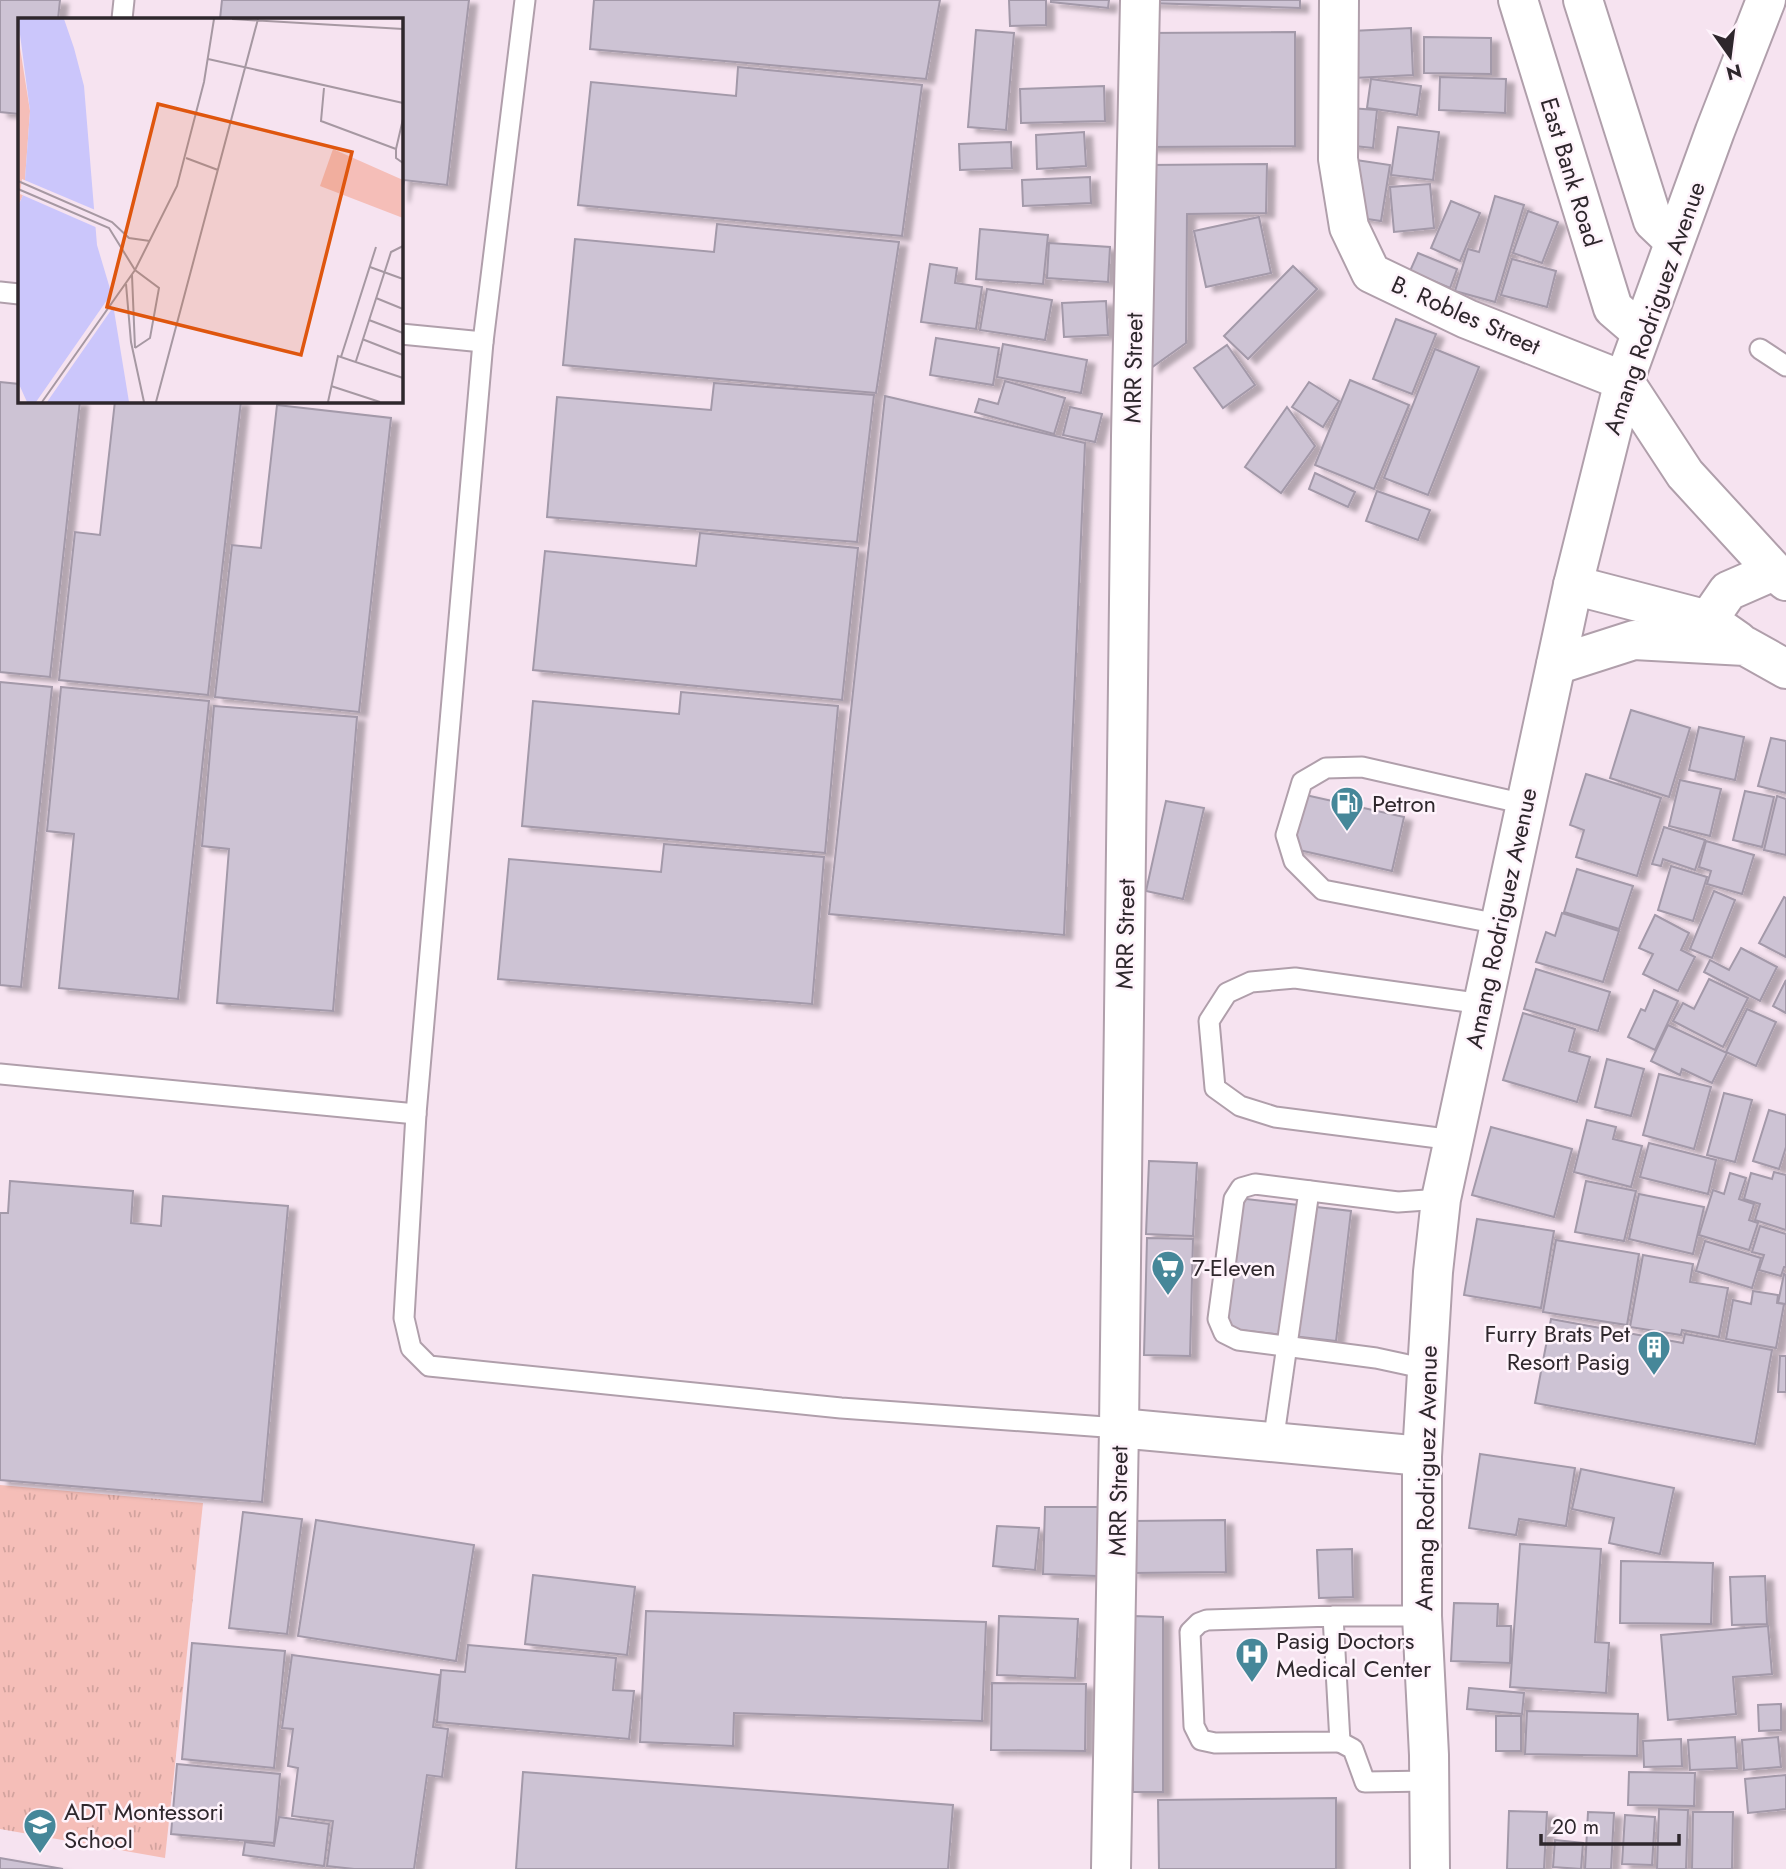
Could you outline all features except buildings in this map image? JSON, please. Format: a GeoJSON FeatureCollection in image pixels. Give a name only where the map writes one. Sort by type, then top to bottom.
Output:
{"type":"FeatureCollection","features":[{"type":"Feature","properties":{"kind":"street","name":"MRR Street"},"geometry":{"type":"LineString","coordinates":[[1111,1869],[1131,436],[1140,0]]}},
{"type":"Feature","properties":{"kind":"street","name":"B. Robles Street"},"geometry":{"type":"LineString","coordinates":[[1339,0],[1338,159],[1349,227],[1371,273],[1467,319],[1625,381]]}},
{"type":"Feature","properties":{"kind":"street","name":"East Bank Road"},"geometry":{"type":"LineString","coordinates":[[1518,0],[1613,308],[1641,332]]}},
{"type":"Feature","properties":{"kind":"street"},"geometry":{"type":"LineString","coordinates":[[1583,0],[1653,221],[1674,241]]}},
{"type":"Feature","properties":{"kind":"street","name":"Amang Rodriguez Avenue"},"geometry":{"type":"LineString","coordinates":[[1430,1869],[1422,1616],[1422,1457],[1433,1272],[1441,1199],[1573,585],[1625,381],[1674,241],[1766,0]]}},
{"type":"Feature","properties":{"kind":"street"},"geometry":{"type":"LineString","coordinates":[[1625,381],[1685,474],[1780,576],[1728,592],[1708,620]]}},
{"type":"Feature","properties":{"kind":"street"},"geometry":{"type":"LineString","coordinates":[[1573,585],[1708,620],[1745,646],[1786,669]]}},
{"type":"Feature","properties":{"kind":"street"},"geometry":{"type":"LineString","coordinates":[[1556,665],[1634,640],[1745,646]]}},
{"type":"Feature","properties":{"kind":"street"},"geometry":{"type":"LineString","coordinates":[[1119,1428],[1422,1457]]}},
{"type":"Feature","properties":{"kind":"lane"},"geometry":{"type":"LineString","coordinates":[[122,18],[124,0]]}},
{"type":"Feature","properties":{"kind":"lane"},"geometry":{"type":"LineString","coordinates":[[525,0],[483,342],[416,1114],[404,1318],[411,1348],[429,1366],[841,1408],[1119,1428]]}},
{"type":"Feature","properties":{"kind":"lane"},"geometry":{"type":"LineString","coordinates":[[0,292],[18,295]]}},
{"type":"Feature","properties":{"kind":"lane"},"geometry":{"type":"LineString","coordinates":[[402,334],[483,342]]}},
{"type":"Feature","properties":{"kind":"lane"},"geometry":{"type":"LineString","coordinates":[[1760,349],[1786,366]]}},
{"type":"Feature","properties":{"kind":"lane"},"geometry":{"type":"LineString","coordinates":[[1499,924],[1323,890],[1294,861],[1286,835],[1302,782],[1326,768],[1362,767],[1525,804]]}},
{"type":"Feature","properties":{"kind":"lane"},"geometry":{"type":"LineString","coordinates":[[1454,1140],[1275,1117],[1240,1106],[1215,1088],[1209,1021],[1227,993],[1251,982],[1296,978],[1483,1004]]}},
{"type":"Feature","properties":{"kind":"lane"},"geometry":{"type":"LineString","coordinates":[[0,1074],[416,1114]]}},
{"type":"Feature","properties":{"kind":"lane"},"geometry":{"type":"LineString","coordinates":[[1427,1369],[1376,1358],[1238,1340],[1223,1333],[1218,1319],[1234,1199],[1241,1188],[1255,1184],[1398,1202],[1441,1199]]}},
{"type":"Feature","properties":{"kind":"lane"},"geometry":{"type":"LineString","coordinates":[[1273,1443],[1309,1191]]}},
{"type":"Feature","properties":{"kind":"lane"},"geometry":{"type":"LineString","coordinates":[[1333,1616],[1340,1742]]}},
{"type":"Feature","properties":{"kind":"lane"},"geometry":{"type":"LineString","coordinates":[[1422,1616],[1333,1616],[1199,1622],[1191,1632],[1194,1726],[1201,1740],[1215,1743],[1340,1742],[1353,1749],[1365,1782],[1429,1781]]}},
{"type":"Feature","properties":{"kind":"green space"},"geometry":{"type":"Polygon","coordinates":[[[0,1485],[203,1503],[165,1858],[0,1829],[0,1485]]]}},
{"type":"Feature","properties":{"kind":"pier"},"geometry":{"type":"Polygon","coordinates":[[[1737,0],[1786,0],[1786,93],[1774,124],[1729,20],[1737,0]]]}},
{"type":"Feature","properties":{"kind":"place","name":"Petron"},"geometry":{"type":"Point","coordinates":[1347,833]}},
{"type":"Feature","properties":{"kind":"place","name":"7-Eleven"},"geometry":{"type":"Point","coordinates":[1168,1297]}},
{"type":"Feature","properties":{"kind":"place","name":"Furry Brats Pet Resort Pasig"},"geometry":{"type":"Point","coordinates":[1654,1377]}},
{"type":"Feature","properties":{"kind":"place","name":"Pasig Doctors Medical Center"},"geometry":{"type":"Point","coordinates":[1252,1684]}},
{"type":"Feature","properties":{"kind":"place","name":"ADT Montessori School"},"geometry":{"type":"Point","coordinates":[40,1855]}}]}
